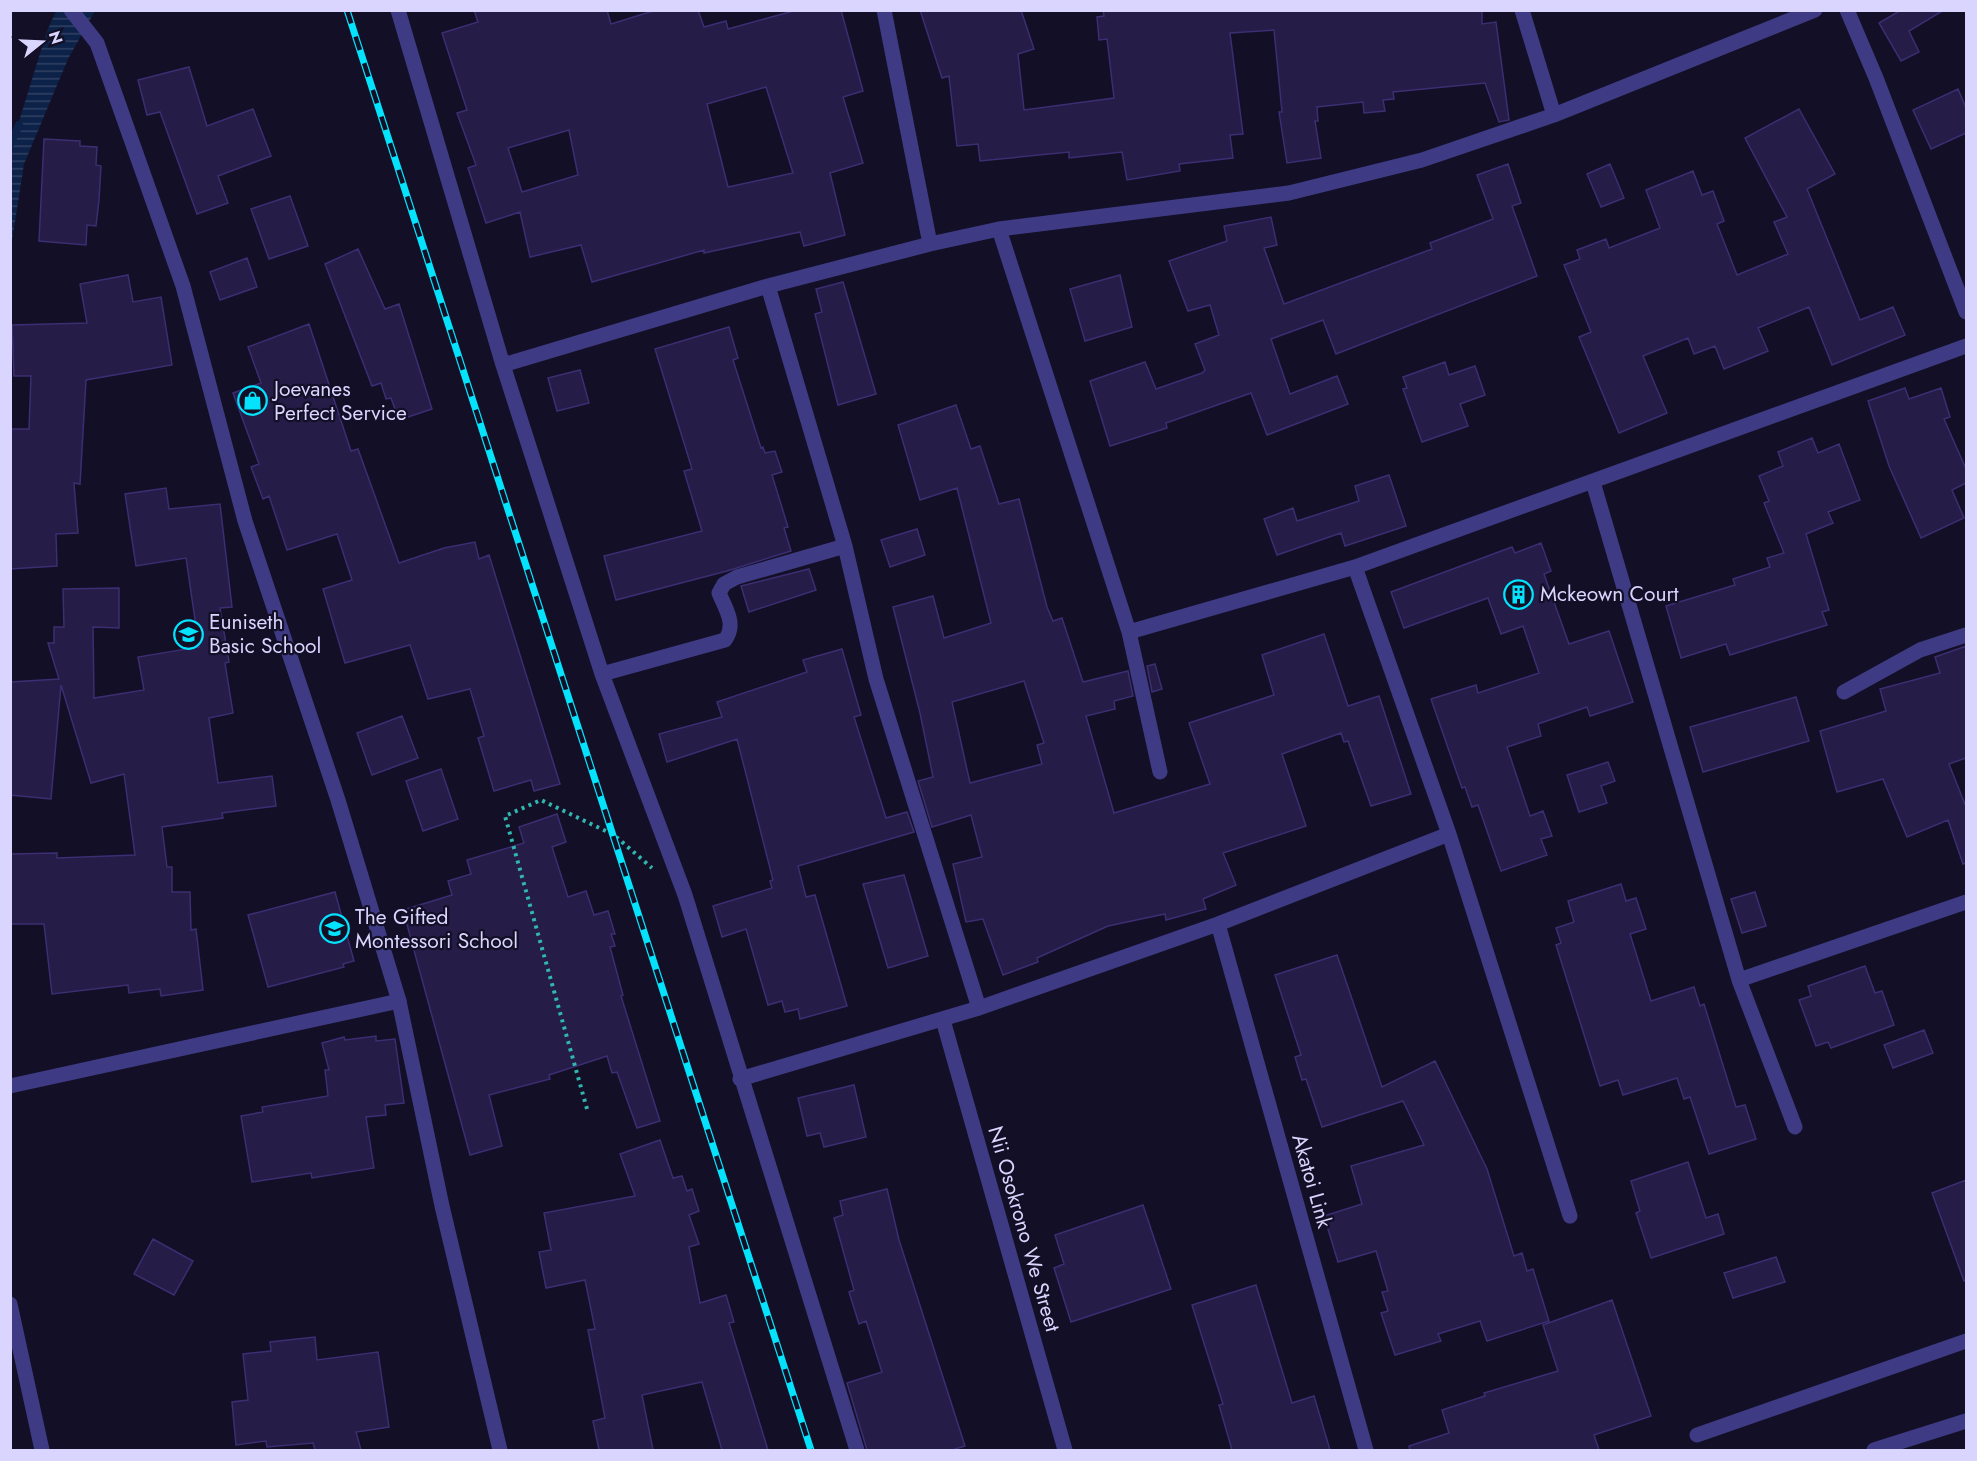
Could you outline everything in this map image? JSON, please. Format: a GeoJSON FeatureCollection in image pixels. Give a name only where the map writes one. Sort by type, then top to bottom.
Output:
{"type":"FeatureCollection","features":[{"type":"Feature","properties":{"kind":"street"},"geometry":{"type":"LineString","coordinates":[[71,10],[97,44],[183,286],[245,521],[338,800],[399,1001],[442,1206],[500,1450]]}},
{"type":"Feature","properties":{"kind":"street"},"geometry":{"type":"LineString","coordinates":[[398,10],[503,365],[602,674],[685,895],[740,1079],[857,1450]]}},
{"type":"Feature","properties":{"kind":"street"},"geometry":{"type":"LineString","coordinates":[[884,10],[930,244]]}},
{"type":"Feature","properties":{"kind":"street"},"geometry":{"type":"LineString","coordinates":[[1522,10],[1554,115]]}},
{"type":"Feature","properties":{"kind":"street"},"geometry":{"type":"LineString","coordinates":[[503,365],[768,286],[930,244],[999,229],[1289,194],[1422,160],[1554,115],[1815,10]]}},
{"type":"Feature","properties":{"kind":"street"},"geometry":{"type":"LineString","coordinates":[[1847,10],[1876,78],[1966,312]]}},
{"type":"Feature","properties":{"kind":"street"},"geometry":{"type":"LineString","coordinates":[[999,229],[1129,633],[1160,772]]}},
{"type":"Feature","properties":{"kind":"street"},"geometry":{"type":"LineString","coordinates":[[768,286],[844,546],[876,679],[979,1008]]}},
{"type":"Feature","properties":{"kind":"street"},"geometry":{"type":"LineString","coordinates":[[1129,633],[1355,567],[1966,346]]}},
{"type":"Feature","properties":{"kind":"street"},"geometry":{"type":"LineString","coordinates":[[1593,482],[1739,980],[1795,1127]]}},
{"type":"Feature","properties":{"kind":"street"},"geometry":{"type":"LineString","coordinates":[[602,674],[725,640],[730,633],[731,621],[719,592],[724,584],[737,577],[844,546]]}},
{"type":"Feature","properties":{"kind":"street"},"geometry":{"type":"LineString","coordinates":[[1355,567],[1449,834],[1570,1216]]}},
{"type":"Feature","properties":{"kind":"street"},"geometry":{"type":"LineString","coordinates":[[1844,693],[1920,650],[1966,635]]}},
{"type":"Feature","properties":{"kind":"street"},"geometry":{"type":"LineString","coordinates":[[740,1079],[979,1008],[1218,924],[1449,834]]}},
{"type":"Feature","properties":{"kind":"street"},"geometry":{"type":"LineString","coordinates":[[1739,980],[1966,902]]}},
{"type":"Feature","properties":{"kind":"street","name":"Akatoi Link"},"geometry":{"type":"LineString","coordinates":[[1218,924],[1366,1450]]}},
{"type":"Feature","properties":{"kind":"street"},"geometry":{"type":"LineString","coordinates":[[10,1086],[399,1001]]}},
{"type":"Feature","properties":{"kind":"street","name":"Nii Osokrono We Street"},"geometry":{"type":"LineString","coordinates":[[943,1020],[1065,1450]]}},
{"type":"Feature","properties":{"kind":"street"},"geometry":{"type":"LineString","coordinates":[[10,1304],[42,1450]]}},
{"type":"Feature","properties":{"kind":"street"},"geometry":{"type":"LineString","coordinates":[[1697,1435],[1966,1341]]}},
{"type":"Feature","properties":{"kind":"street"},"geometry":{"type":"LineString","coordinates":[[1874,1450],[1966,1421]]}},
{"type":"Feature","properties":{"kind":"path"},"geometry":{"type":"LineString","coordinates":[[587,1109],[505,816],[541,800],[614,835],[685,895]]}},
{"type":"Feature","properties":{"kind":"water"},"geometry":{"type":"Polygon","coordinates":[[[56,11],[95,11],[68,59],[24,164],[11,247],[11,147],[47,31],[56,11]]]}},
{"type":"Feature","properties":{"kind":"building"},"geometry":{"type":"Polygon","coordinates":[[[474,10],[607,10],[611,24],[656,10],[698,10],[704,27],[726,21],[728,29],[797,10],[841,10],[863,91],[843,97],[863,163],[830,173],[845,235],[804,246],[800,232],[704,253],[704,250],[592,282],[581,245],[530,257],[520,212],[486,223],[468,168],[476,165],[457,113],[467,110],[442,33],[478,22],[474,10]],[[766,87],[707,104],[728,187],[793,173],[766,87]],[[569,130],[508,148],[522,192],[578,175],[569,130]]]}},
{"type":"Feature","properties":{"kind":"building"},"geometry":{"type":"Polygon","coordinates":[[[920,10],[1021,10],[1034,49],[1018,54],[1024,110],[1114,98],[1107,39],[1099,40],[1097,17],[1104,16],[1103,10],[1482,10],[1482,24],[1496,22],[1509,120],[1499,122],[1485,83],[1393,92],[1394,99],[1383,100],[1385,111],[1364,113],[1363,102],[1317,107],[1318,121],[1315,121],[1321,158],[1287,163],[1279,112],[1282,112],[1274,30],[1230,33],[1243,134],[1230,135],[1233,158],[1179,164],[1180,171],[1127,180],[1122,152],[1069,158],[1069,152],[980,161],[978,144],[957,146],[949,76],[942,78],[920,10]]]}},
{"type":"Feature","properties":{"kind":"building"},"geometry":{"type":"Polygon","coordinates":[[[1901,10],[1944,10],[1909,31],[1919,52],[1901,61],[1879,23],[1901,10]]]}},
{"type":"Feature","properties":{"kind":"building"},"geometry":{"type":"Polygon","coordinates":[[[189,67],[207,126],[253,109],[271,156],[218,176],[228,203],[197,214],[160,112],[147,115],[138,80],[189,67]]]}},
{"type":"Feature","properties":{"kind":"building"},"geometry":{"type":"Polygon","coordinates":[[[1958,89],[1966,108],[1966,133],[1931,149],[1913,110],[1958,89]]]}},
{"type":"Feature","properties":{"kind":"building"},"geometry":{"type":"Polygon","coordinates":[[[1799,109],[1835,174],[1807,189],[1860,320],[1893,307],[1905,335],[1832,365],[1809,307],[1758,328],[1768,351],[1724,369],[1715,346],[1694,354],[1688,338],[1643,356],[1667,413],[1619,433],[1579,337],[1591,332],[1564,265],[1580,259],[1577,250],[1606,239],[1609,248],[1660,228],[1646,190],[1693,171],[1702,195],[1713,191],[1724,221],[1717,224],[1737,275],[1788,254],[1774,222],[1787,217],[1745,138],[1799,109]]]}},
{"type":"Feature","properties":{"kind":"building"},"geometry":{"type":"Polygon","coordinates":[[[44,139],[80,141],[80,146],[97,147],[96,165],[101,166],[99,200],[96,226],[87,225],[86,245],[39,241],[44,139]]]}},
{"type":"Feature","properties":{"kind":"building"},"geometry":{"type":"Polygon","coordinates":[[[1508,164],[1521,203],[1512,206],[1537,276],[1336,354],[1323,320],[1271,339],[1290,394],[1337,376],[1348,404],[1267,435],[1251,393],[1166,423],[1167,428],[1110,446],[1090,381],[1145,362],[1156,389],[1202,373],[1205,370],[1195,344],[1219,335],[1210,305],[1188,311],[1169,261],[1227,241],[1224,226],[1271,217],[1277,245],[1264,248],[1284,304],[1432,249],[1430,243],[1493,219],[1477,175],[1508,164]]]}},
{"type":"Feature","properties":{"kind":"building"},"geometry":{"type":"Polygon","coordinates":[[[1610,164],[1624,198],[1601,207],[1587,174],[1610,164]]]}},
{"type":"Feature","properties":{"kind":"building"},"geometry":{"type":"Polygon","coordinates":[[[290,196],[308,246],[269,259],[251,209],[290,196]]]}},
{"type":"Feature","properties":{"kind":"building"},"geometry":{"type":"Polygon","coordinates":[[[358,249],[385,309],[399,304],[432,409],[399,420],[391,398],[386,399],[381,383],[372,386],[325,264],[358,249]]]}},
{"type":"Feature","properties":{"kind":"building"},"geometry":{"type":"Polygon","coordinates":[[[247,258],[257,287],[220,300],[210,272],[247,258]]]}},
{"type":"Feature","properties":{"kind":"building"},"geometry":{"type":"Polygon","coordinates":[[[128,275],[133,302],[161,297],[172,365],[86,380],[80,484],[74,483],[78,533],[56,534],[57,566],[10,569],[10,429],[29,429],[31,376],[14,376],[12,325],[87,323],[80,284],[128,275]]]}},
{"type":"Feature","properties":{"kind":"building"},"geometry":{"type":"Polygon","coordinates":[[[1120,275],[1132,327],[1085,341],[1070,289],[1120,275]]]}},
{"type":"Feature","properties":{"kind":"building"},"geometry":{"type":"Polygon","coordinates":[[[843,282],[876,394],[838,405],[815,314],[822,312],[816,289],[843,282]]]}},
{"type":"Feature","properties":{"kind":"building"},"geometry":{"type":"Polygon","coordinates":[[[309,324],[351,451],[358,449],[399,563],[444,548],[475,542],[479,559],[489,555],[560,784],[534,791],[531,780],[494,791],[478,738],[484,736],[470,689],[428,699],[410,645],[345,663],[323,589],[352,580],[337,534],[287,550],[269,496],[263,499],[251,467],[259,464],[233,393],[261,383],[248,347],[309,324]]]}},
{"type":"Feature","properties":{"kind":"building"},"geometry":{"type":"Polygon","coordinates":[[[729,327],[738,358],[733,360],[761,448],[763,447],[765,453],[775,451],[782,472],[772,475],[788,527],[784,528],[791,551],[727,571],[616,600],[604,556],[702,531],[684,471],[692,469],[655,349],[729,327]]]}},
{"type":"Feature","properties":{"kind":"building"},"geometry":{"type":"Polygon","coordinates":[[[1445,362],[1449,375],[1475,366],[1485,395],[1460,404],[1468,426],[1422,442],[1403,389],[1407,388],[1403,377],[1445,362]]]}},
{"type":"Feature","properties":{"kind":"building"},"geometry":{"type":"Polygon","coordinates":[[[580,370],[589,403],[557,411],[548,378],[580,370]]]}},
{"type":"Feature","properties":{"kind":"building"},"geometry":{"type":"Polygon","coordinates":[[[1905,388],[1909,399],[1941,388],[1950,417],[1944,419],[1966,469],[1966,483],[1952,490],[1964,518],[1921,538],[1889,466],[1868,401],[1905,388]]]}},
{"type":"Feature","properties":{"kind":"building"},"geometry":{"type":"Polygon","coordinates":[[[956,405],[971,449],[980,446],[999,504],[1019,499],[1047,607],[1053,621],[1062,618],[1083,682],[1128,671],[1133,696],[1114,701],[1115,709],[1086,716],[1114,813],[1210,784],[1189,723],[1274,695],[1262,655],[1324,634],[1348,706],[1379,696],[1411,794],[1371,806],[1348,741],[1344,742],[1341,733],[1282,754],[1306,826],[1223,853],[1236,885],[1203,899],[1206,909],[1166,920],[1165,914],[1108,926],[1037,958],[1038,962],[1003,975],[983,919],[966,922],[953,864],[982,857],[971,815],[932,827],[918,781],[933,777],[920,713],[893,607],[933,596],[944,638],[991,623],[957,488],[920,500],[898,425],[956,405]],[[1024,681],[952,702],[970,783],[1042,764],[1037,745],[1044,743],[1024,681]]]}},
{"type":"Feature","properties":{"kind":"building"},"geometry":{"type":"Polygon","coordinates":[[[1812,438],[1818,453],[1839,444],[1860,500],[1828,512],[1833,523],[1806,534],[1829,610],[1822,612],[1827,625],[1730,655],[1726,644],[1681,658],[1666,606],[1735,585],[1733,579],[1770,567],[1767,558],[1784,553],[1764,503],[1769,501],[1759,476],[1783,466],[1778,452],[1812,438]]]}},
{"type":"Feature","properties":{"kind":"building"},"geometry":{"type":"Polygon","coordinates":[[[1389,475],[1406,526],[1345,546],[1341,533],[1277,555],[1264,519],[1293,508],[1297,521],[1359,501],[1355,486],[1389,475]]]}},
{"type":"Feature","properties":{"kind":"building"},"geometry":{"type":"Polygon","coordinates":[[[166,488],[169,509],[220,504],[232,607],[220,608],[229,662],[225,663],[233,713],[209,718],[218,783],[272,776],[276,806],[222,813],[223,818],[162,827],[167,867],[172,867],[172,892],[190,892],[191,930],[196,929],[203,990],[161,996],[160,989],[129,993],[128,985],[52,994],[44,924],[10,924],[10,854],[57,853],[57,858],[135,855],[124,774],[91,783],[61,685],[51,799],[10,795],[10,682],[59,679],[48,643],[54,643],[54,627],[64,627],[63,589],[119,588],[119,628],[93,627],[94,698],[144,690],[138,657],[199,647],[186,558],[136,566],[125,494],[166,488]]]}},
{"type":"Feature","properties":{"kind":"building"},"geometry":{"type":"Polygon","coordinates":[[[917,529],[925,555],[890,567],[881,540],[917,529]]]}},
{"type":"Feature","properties":{"kind":"building"},"geometry":{"type":"Polygon","coordinates":[[[1541,543],[1551,571],[1544,574],[1569,644],[1609,631],[1633,702],[1590,716],[1587,707],[1538,724],[1541,736],[1507,747],[1530,816],[1543,811],[1552,836],[1541,839],[1547,855],[1501,871],[1478,805],[1472,807],[1465,787],[1462,788],[1431,699],[1476,685],[1478,693],[1539,673],[1523,626],[1501,634],[1488,598],[1404,628],[1391,592],[1512,547],[1515,553],[1541,543]]]}},
{"type":"Feature","properties":{"kind":"building"},"geometry":{"type":"Polygon","coordinates":[[[809,569],[816,590],[749,612],[741,586],[809,569]]]}},
{"type":"Feature","properties":{"kind":"building"},"geometry":{"type":"Polygon","coordinates":[[[1966,646],[1966,758],[1949,764],[1966,807],[1966,863],[1963,864],[1948,820],[1907,837],[1883,779],[1837,792],[1820,731],[1886,711],[1880,689],[1940,673],[1935,657],[1966,646]]]}},
{"type":"Feature","properties":{"kind":"building"},"geometry":{"type":"Polygon","coordinates":[[[842,649],[861,715],[854,717],[886,818],[907,812],[914,832],[798,866],[806,897],[815,895],[847,1006],[800,1019],[798,1009],[785,1012],[782,1001],[768,1005],[746,929],[722,937],[713,906],[772,888],[770,881],[773,880],[737,739],[667,762],[659,734],[722,717],[717,702],[807,672],[803,660],[842,649]]]}},
{"type":"Feature","properties":{"kind":"building"},"geometry":{"type":"Polygon","coordinates":[[[1155,664],[1162,689],[1152,692],[1147,666],[1155,664]]]}},
{"type":"Feature","properties":{"kind":"building"},"geometry":{"type":"Polygon","coordinates":[[[1796,697],[1809,741],[1703,772],[1690,727],[1796,697]]]}},
{"type":"Feature","properties":{"kind":"building"},"geometry":{"type":"Polygon","coordinates":[[[402,716],[418,758],[372,775],[357,733],[402,716]]]}},
{"type":"Feature","properties":{"kind":"building"},"geometry":{"type":"Polygon","coordinates":[[[1608,762],[1615,781],[1601,786],[1607,803],[1579,812],[1567,775],[1608,762]]]}},
{"type":"Feature","properties":{"kind":"building"},"geometry":{"type":"Polygon","coordinates":[[[441,769],[458,819],[423,831],[406,781],[441,769]]]}},
{"type":"Feature","properties":{"kind":"building"},"geometry":{"type":"Polygon","coordinates":[[[557,814],[566,842],[552,847],[568,897],[586,891],[594,915],[608,911],[615,934],[611,934],[615,946],[610,947],[623,995],[621,996],[660,1121],[637,1128],[617,1072],[612,1073],[607,1056],[549,1075],[550,1079],[489,1095],[502,1146],[470,1155],[403,910],[452,895],[448,881],[471,874],[467,860],[524,843],[519,827],[557,814]]]}},
{"type":"Feature","properties":{"kind":"building"},"geometry":{"type":"Polygon","coordinates":[[[904,875],[928,956],[888,968],[863,884],[904,875]]]}},
{"type":"Feature","properties":{"kind":"building"},"geometry":{"type":"Polygon","coordinates":[[[1621,884],[1626,901],[1636,898],[1646,929],[1630,934],[1651,1001],[1694,987],[1700,1006],[1704,1004],[1736,1107],[1745,1105],[1756,1139],[1709,1154],[1690,1097],[1684,1099],[1677,1078],[1623,1095],[1618,1080],[1600,1086],[1556,945],[1561,943],[1556,928],[1574,922],[1568,901],[1621,884]]]}},
{"type":"Feature","properties":{"kind":"building"},"geometry":{"type":"Polygon","coordinates":[[[335,892],[354,961],[343,964],[344,967],[268,987],[248,915],[335,892]]]}},
{"type":"Feature","properties":{"kind":"building"},"geometry":{"type":"Polygon","coordinates":[[[1755,892],[1766,926],[1742,933],[1731,899],[1755,892]]]}},
{"type":"Feature","properties":{"kind":"building"},"geometry":{"type":"Polygon","coordinates":[[[1337,955],[1382,1087],[1435,1061],[1487,1169],[1514,1256],[1522,1253],[1527,1271],[1533,1269],[1549,1321],[1487,1341],[1480,1321],[1438,1334],[1441,1341],[1395,1355],[1381,1313],[1388,1311],[1382,1292],[1388,1291],[1376,1251],[1338,1262],[1324,1216],[1362,1204],[1351,1166],[1424,1145],[1403,1101],[1322,1127],[1306,1079],[1302,1080],[1295,1057],[1301,1055],[1275,975],[1337,955]]]}},
{"type":"Feature","properties":{"kind":"building"},"geometry":{"type":"Polygon","coordinates":[[[1865,966],[1875,993],[1882,991],[1894,1025],[1831,1048],[1828,1042],[1816,1046],[1799,1000],[1811,996],[1808,986],[1865,966]]]}},
{"type":"Feature","properties":{"kind":"building"},"geometry":{"type":"Polygon","coordinates":[[[1924,1030],[1933,1053],[1893,1068],[1884,1045],[1924,1030]]]}},
{"type":"Feature","properties":{"kind":"building"},"geometry":{"type":"Polygon","coordinates":[[[376,1036],[376,1041],[395,1039],[404,1103],[385,1105],[386,1115],[366,1117],[374,1168],[312,1178],[311,1173],[252,1182],[241,1116],[263,1112],[262,1107],[328,1096],[325,1070],[329,1070],[322,1043],[344,1037],[345,1040],[376,1036]]]}},
{"type":"Feature","properties":{"kind":"building"},"geometry":{"type":"Polygon","coordinates":[[[854,1085],[866,1137],[824,1147],[820,1133],[807,1136],[798,1098],[854,1085]]]}},
{"type":"Feature","properties":{"kind":"building"},"geometry":{"type":"Polygon","coordinates":[[[660,1140],[673,1178],[682,1176],[687,1191],[692,1189],[699,1211],[689,1215],[699,1244],[689,1247],[700,1303],[726,1295],[734,1322],[729,1323],[768,1450],[722,1450],[702,1382],[642,1395],[653,1450],[599,1450],[593,1421],[605,1418],[588,1330],[595,1329],[585,1280],[546,1288],[539,1252],[551,1250],[544,1213],[635,1196],[620,1154],[660,1140]]]}},
{"type":"Feature","properties":{"kind":"building"},"geometry":{"type":"Polygon","coordinates":[[[1688,1162],[1706,1218],[1718,1214],[1724,1234],[1651,1258],[1636,1213],[1640,1211],[1631,1181],[1688,1162]]]}},
{"type":"Feature","properties":{"kind":"building"},"geometry":{"type":"Polygon","coordinates":[[[1966,1180],[1966,1280],[1964,1281],[1932,1193],[1966,1180]]]}},
{"type":"Feature","properties":{"kind":"building"},"geometry":{"type":"Polygon","coordinates":[[[887,1189],[899,1240],[965,1446],[952,1450],[867,1450],[847,1383],[882,1372],[866,1321],[859,1324],[849,1292],[854,1290],[834,1218],[843,1215],[840,1201],[887,1189]]]}},
{"type":"Feature","properties":{"kind":"building"},"geometry":{"type":"Polygon","coordinates":[[[1143,1205],[1171,1289],[1071,1322],[1054,1268],[1064,1264],[1055,1235],[1143,1205]]]}},
{"type":"Feature","properties":{"kind":"building"},"geometry":{"type":"Polygon","coordinates":[[[153,1239],[193,1261],[174,1295],[134,1274],[153,1239]]]}},
{"type":"Feature","properties":{"kind":"building"},"geometry":{"type":"Polygon","coordinates":[[[1776,1257],[1785,1282],[1733,1298],[1724,1273],[1776,1257]]]}},
{"type":"Feature","properties":{"kind":"building"},"geometry":{"type":"Polygon","coordinates":[[[1256,1285],[1292,1403],[1314,1396],[1330,1450],[1232,1450],[1219,1405],[1223,1404],[1192,1305],[1256,1285]]]}},
{"type":"Feature","properties":{"kind":"building"},"geometry":{"type":"Polygon","coordinates":[[[1612,1300],[1651,1416],[1594,1435],[1599,1450],[1410,1450],[1409,1446],[1449,1433],[1442,1410],[1485,1396],[1484,1393],[1558,1371],[1543,1325],[1612,1300]]]}},
{"type":"Feature","properties":{"kind":"building"},"geometry":{"type":"Polygon","coordinates":[[[315,1337],[317,1360],[378,1352],[389,1427],[356,1432],[361,1450],[315,1450],[313,1443],[267,1447],[266,1441],[236,1445],[232,1402],[248,1400],[243,1354],[271,1351],[270,1342],[315,1337]]]}},
{"type":"Feature","properties":{"kind":"waterway"},"geometry":{"type":"LineString","coordinates":[[10,144],[19,125]]}},
{"type":"Feature","properties":{"kind":"railway"},"geometry":{"type":"LineString","coordinates":[[347,10],[811,1450]]}},
{"type":"Feature","properties":{"kind":"place","name":"Joevanes Perfect Service"},"geometry":{"type":"Point","coordinates":[253,401]}},
{"type":"Feature","properties":{"kind":"place","name":"Mckeown Court"},"geometry":{"type":"Point","coordinates":[1519,594]}},
{"type":"Feature","properties":{"kind":"place","name":"Euniseth Basic School"},"geometry":{"type":"Point","coordinates":[188,634]}},
{"type":"Feature","properties":{"kind":"place","name":"The Gifted Montessori School"},"geometry":{"type":"Point","coordinates":[334,929]}}]}
